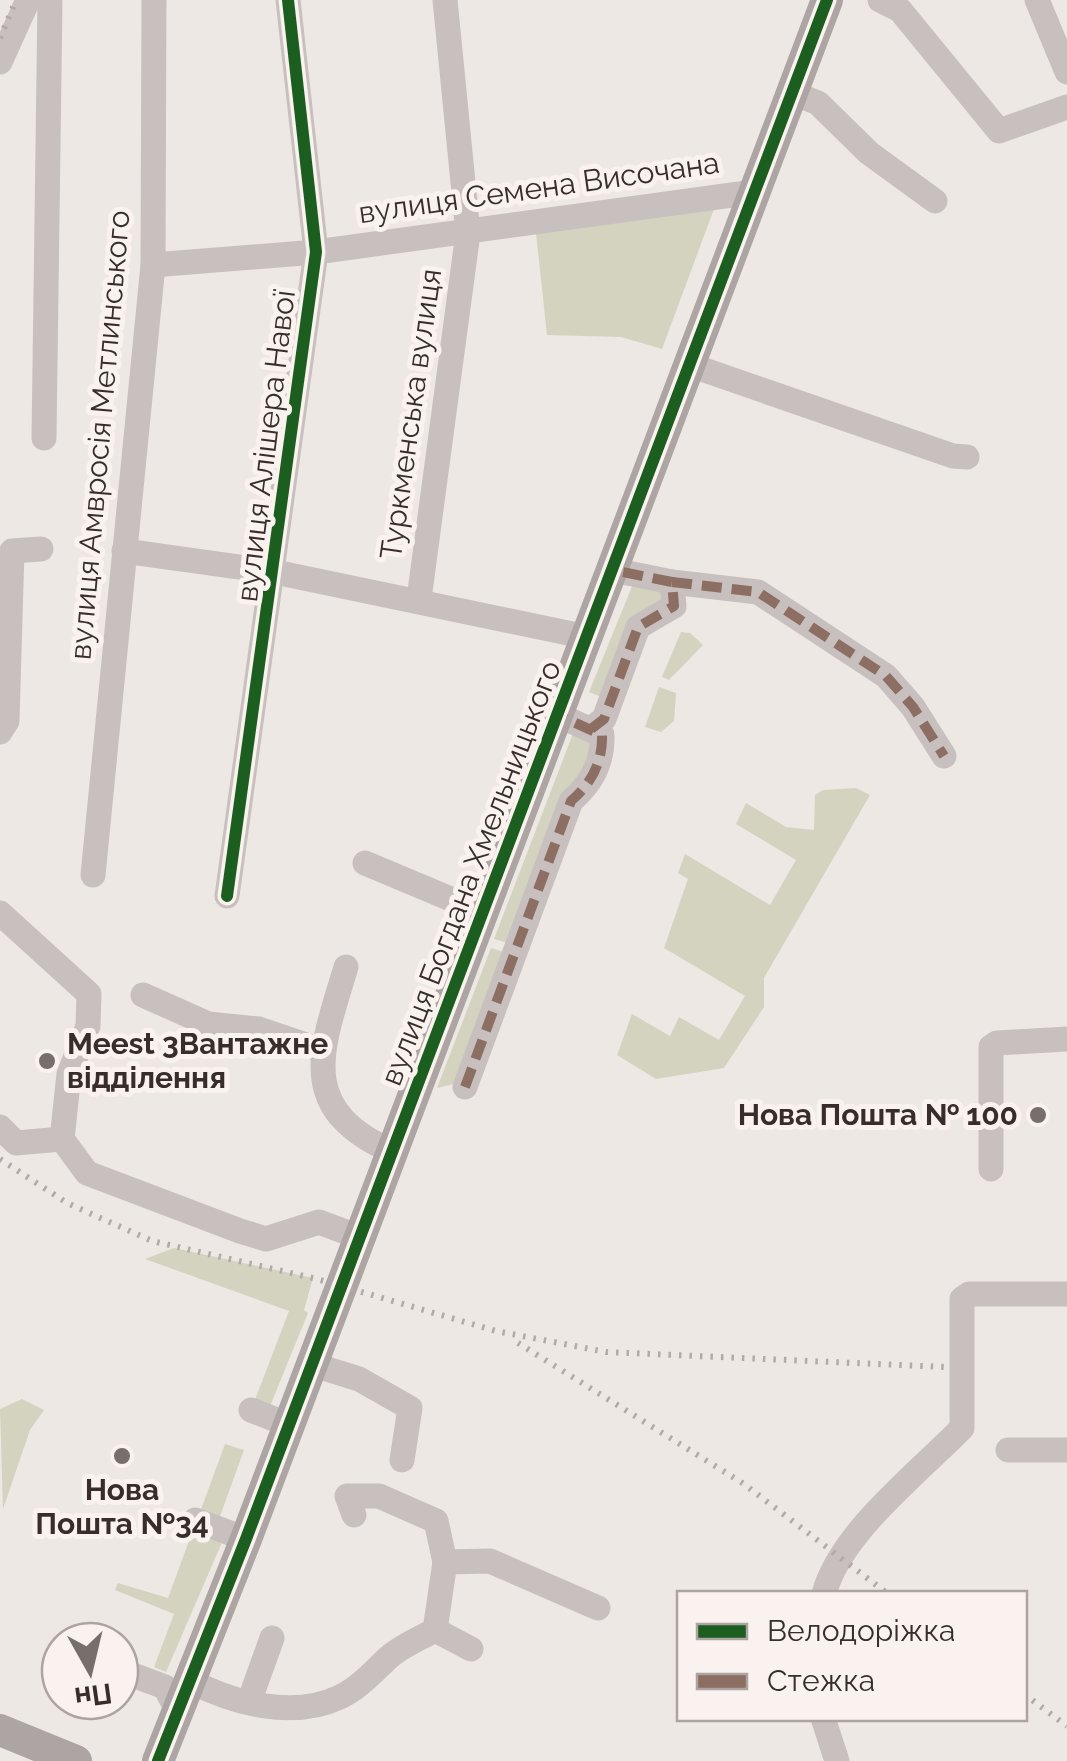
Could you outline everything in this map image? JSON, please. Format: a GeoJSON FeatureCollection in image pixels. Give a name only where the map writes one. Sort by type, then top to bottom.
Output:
{"type":"FeatureCollection","features":[{"type":"Feature","properties":{"kind":"main road","name":"вулиця Богдана Хмельницького"},"geometry":{"type":"LineString","coordinates":[[158,1761],[246,1539],[828,0]]}},
{"type":"Feature","properties":{"kind":"main road"},"geometry":{"type":"LineString","coordinates":[[0,1730],[76,1761]]}},
{"type":"Feature","properties":{"kind":"street"},"geometry":{"type":"LineString","coordinates":[[0,62],[28,0]]}},
{"type":"Feature","properties":{"kind":"street"},"geometry":{"type":"LineString","coordinates":[[44,438],[50,0]]}},
{"type":"Feature","properties":{"kind":"street","name":"вулиця Амвросія Метлинського"},"geometry":{"type":"LineString","coordinates":[[93,875],[153,265],[154,0]]}},
{"type":"Feature","properties":{"kind":"street","name":"вулиця Алішера Навої"},"geometry":{"type":"LineString","coordinates":[[227,896],[275,572],[316,252],[288,0]]}},
{"type":"Feature","properties":{"kind":"street","name":"Туркменська вулиця"},"geometry":{"type":"LineString","coordinates":[[418,599],[468,232],[445,0]]}},
{"type":"Feature","properties":{"kind":"street"},"geometry":{"type":"LineString","coordinates":[[1038,0],[1067,72]]}},
{"type":"Feature","properties":{"kind":"street"},"geometry":{"type":"LineString","coordinates":[[899,3],[999,130],[1067,107]]}},
{"type":"Feature","properties":{"kind":"street"},"geometry":{"type":"LineString","coordinates":[[793,93],[818,103],[868,153],[935,200]]}},
{"type":"Feature","properties":{"kind":"street","name":"вулиця Семена Височана"},"geometry":{"type":"LineString","coordinates":[[153,265],[316,252],[725,192],[754,192]]}},
{"type":"Feature","properties":{"kind":"street"},"geometry":{"type":"LineString","coordinates":[[690,364],[953,456],[968,457]]}},
{"type":"Feature","properties":{"kind":"street"},"geometry":{"type":"LineString","coordinates":[[0,732],[7,722],[12,551],[41,549]]}},
{"type":"Feature","properties":{"kind":"street"},"geometry":{"type":"LineString","coordinates":[[124,551],[275,572],[587,637]]}},
{"type":"Feature","properties":{"kind":"street"},"geometry":{"type":"LineString","coordinates":[[613,570],[672,582],[758,592],[886,676],[913,707],[944,756]]}},
{"type":"Feature","properties":{"kind":"street"},"geometry":{"type":"LineString","coordinates":[[590,729],[604,719],[638,627],[674,606],[672,582]]}},
{"type":"Feature","properties":{"kind":"street"},"geometry":{"type":"LineString","coordinates":[[465,1086],[570,801],[589,785],[602,749],[602,734],[558,715]]}},
{"type":"Feature","properties":{"kind":"street"},"geometry":{"type":"LineString","coordinates":[[365,863],[484,913]]}},
{"type":"Feature","properties":{"kind":"street"},"geometry":{"type":"LineString","coordinates":[[0,912],[90,994],[88,1026],[68,1074],[62,1139],[87,1173],[266,1239],[320,1222],[359,1238]]}},
{"type":"Feature","properties":{"kind":"street"},"geometry":{"type":"LineString","coordinates":[[346,967],[321,1050],[327,1093],[338,1118],[370,1143],[393,1152]]}},
{"type":"Feature","properties":{"kind":"street"},"geometry":{"type":"LineString","coordinates":[[143,995],[208,1024],[258,1029],[321,1050]]}},
{"type":"Feature","properties":{"kind":"street"},"geometry":{"type":"LineString","coordinates":[[991,1169],[991,1047],[997,1043],[1067,1039]]}},
{"type":"Feature","properties":{"kind":"street"},"geometry":{"type":"LineString","coordinates":[[0,1127],[16,1143],[62,1139]]}},
{"type":"Feature","properties":{"kind":"street"},"geometry":{"type":"LineString","coordinates":[[825,1591],[829,1572],[846,1546],[962,1428],[962,1299],[969,1294],[1067,1294]]}},
{"type":"Feature","properties":{"kind":"street"},"geometry":{"type":"LineString","coordinates":[[311,1364],[359,1379],[410,1408],[402,1460]]}},
{"type":"Feature","properties":{"kind":"street"},"geometry":{"type":"LineString","coordinates":[[252,1410],[288,1424]]}},
{"type":"Feature","properties":{"kind":"street"},"geometry":{"type":"LineString","coordinates":[[1008,1450],[1067,1450]]}},
{"type":"Feature","properties":{"kind":"street"},"geometry":{"type":"LineString","coordinates":[[354,1516],[347,1496],[379,1496],[436,1521],[445,1562],[434,1630]]}},
{"type":"Feature","properties":{"kind":"street"},"geometry":{"type":"LineString","coordinates":[[195,1520],[246,1539]]}},
{"type":"Feature","properties":{"kind":"street"},"geometry":{"type":"LineString","coordinates":[[445,1562],[490,1562],[598,1608]]}},
{"type":"Feature","properties":{"kind":"street"},"geometry":{"type":"LineString","coordinates":[[434,1630],[471,1649]]}},
{"type":"Feature","properties":{"kind":"street"},"geometry":{"type":"LineString","coordinates":[[191,1681],[248,1702],[295,1710],[339,1697],[371,1676],[390,1656],[434,1630]]}},
{"type":"Feature","properties":{"kind":"street"},"geometry":{"type":"LineString","coordinates":[[248,1702],[272,1638]]}},
{"type":"Feature","properties":{"kind":"street"},"geometry":{"type":"LineString","coordinates":[[140,1678],[165,1687],[178,1712]]}},
{"type":"Feature","properties":{"kind":"street"},"geometry":{"type":"LineString","coordinates":[[824,1721],[837,1761]]}},
{"type":"Feature","properties":{"kind":"green space"},"geometry":{"type":"Polygon","coordinates":[[[714,209],[662,349],[621,337],[547,335],[536,233],[714,209]]]}},
{"type":"Feature","properties":{"kind":"green space"},"geometry":{"type":"Polygon","coordinates":[[[633,584],[669,594],[604,698],[589,692],[633,584]]]}},
{"type":"Feature","properties":{"kind":"green space"},"geometry":{"type":"Polygon","coordinates":[[[681,632],[690,633],[703,645],[669,680],[662,677],[681,632]]]}},
{"type":"Feature","properties":{"kind":"green space"},"geometry":{"type":"Polygon","coordinates":[[[659,687],[676,693],[674,721],[661,732],[645,727],[659,687]]]}},
{"type":"Feature","properties":{"kind":"green space"},"geometry":{"type":"Polygon","coordinates":[[[577,723],[602,735],[515,945],[494,939],[577,723]]]}},
{"type":"Feature","properties":{"kind":"green space"},"geometry":{"type":"Polygon","coordinates":[[[856,788],[870,795],[764,978],[764,1007],[724,1068],[656,1079],[617,1055],[632,1014],[670,1036],[679,1017],[719,1040],[745,996],[664,948],[688,879],[678,873],[685,854],[770,905],[796,860],[736,824],[746,803],[786,827],[814,830],[815,795],[823,790],[856,788]]]}},
{"type":"Feature","properties":{"kind":"green space"},"geometry":{"type":"Polygon","coordinates":[[[491,948],[513,955],[467,1081],[437,1088],[491,948]]]}},
{"type":"Feature","properties":{"kind":"green space"},"geometry":{"type":"Polygon","coordinates":[[[174,1248],[313,1278],[304,1310],[308,1313],[266,1416],[251,1410],[289,1311],[145,1259],[174,1248]]]}},
{"type":"Feature","properties":{"kind":"green space"},"geometry":{"type":"Polygon","coordinates":[[[22,1399],[44,1410],[30,1430],[3,1509],[0,1409],[22,1399]]]}},
{"type":"Feature","properties":{"kind":"green space"},"geometry":{"type":"Polygon","coordinates":[[[225,1444],[244,1450],[219,1519],[200,1512],[225,1444]]]}},
{"type":"Feature","properties":{"kind":"green space"},"geometry":{"type":"Polygon","coordinates":[[[193,1530],[223,1540],[166,1672],[154,1667],[174,1614],[115,1590],[118,1583],[168,1598],[193,1530]]]}},
{"type":"Feature","properties":{"kind":"railway"},"geometry":{"type":"LineString","coordinates":[[0,38],[16,0]]}},
{"type":"Feature","properties":{"kind":"railway"},"geometry":{"type":"LineString","coordinates":[[0,1159],[67,1203],[152,1241],[317,1279],[496,1331],[606,1352],[945,1367]]}},
{"type":"Feature","properties":{"kind":"railway"},"geometry":{"type":"LineString","coordinates":[[518,1343],[744,1484],[884,1591]]}},
{"type":"Feature","properties":{"kind":"railway"},"geometry":{"type":"LineString","coordinates":[[1027,1696],[1067,1726]]}},
{"type":"Feature","properties":{"kind":"marked path"},"geometry":{"type":"LineString","coordinates":[[591,729],[604,719],[638,627],[674,606],[672,582],[613,570]]}},
{"type":"Feature","properties":{"kind":"marked path"},"geometry":{"type":"LineString","coordinates":[[672,582],[758,592],[886,676],[913,707],[944,756]]}},
{"type":"Feature","properties":{"kind":"marked path"},"geometry":{"type":"LineString","coordinates":[[465,1087],[571,801],[590,780],[598,763],[602,735],[558,715]]}},
{"type":"Feature","properties":{"kind":"cycle path"},"geometry":{"type":"LineString","coordinates":[[227,896],[316,252],[288,0]]}},
{"type":"Feature","properties":{"kind":"cycle path"},"geometry":{"type":"LineString","coordinates":[[158,1761],[246,1539],[827,0]]}},
{"type":"Feature","properties":{"kind":"place","name":"Meest 3Вантажне відділення"},"geometry":{"type":"Point","coordinates":[47,1061]}},
{"type":"Feature","properties":{"kind":"place","name":"Нова Пошта № 100"},"geometry":{"type":"Point","coordinates":[1038,1115]}},
{"type":"Feature","properties":{"kind":"place","name":"Нова Пошта №34"},"geometry":{"type":"Point","coordinates":[122,1456]}}]}
